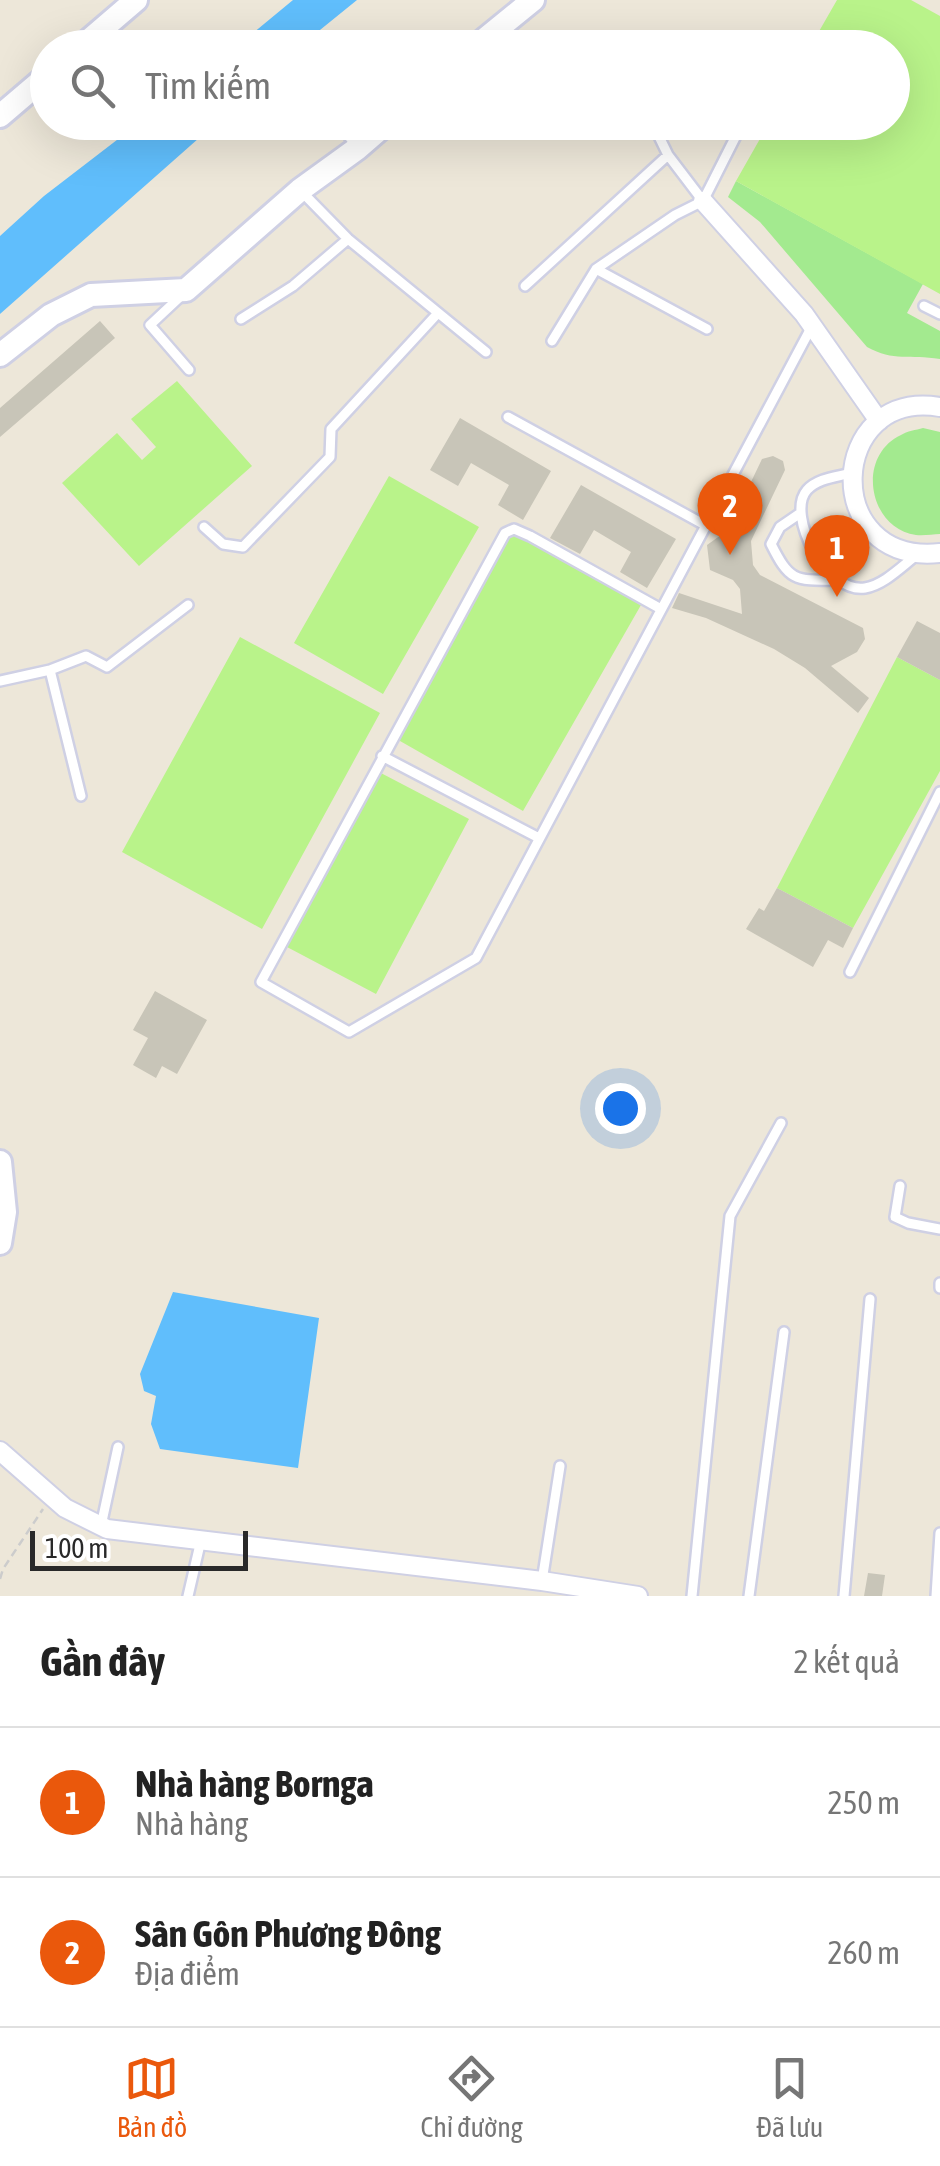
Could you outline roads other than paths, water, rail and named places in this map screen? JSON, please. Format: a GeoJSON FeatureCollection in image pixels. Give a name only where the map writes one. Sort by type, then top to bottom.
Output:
{"type":"FeatureCollection","features":[{"type":"Feature","properties":{"kind":"street"},"geometry":{"type":"LineString","coordinates":[[101,30],[136,0]]}},
{"type":"Feature","properties":{"kind":"street"},"geometry":{"type":"LineString","coordinates":[[496,30],[533,0]]}},
{"type":"Feature","properties":{"kind":"street"},"geometry":{"type":"LineString","coordinates":[[0,116],[30,90]]}},
{"type":"Feature","properties":{"kind":"street"},"geometry":{"type":"LineString","coordinates":[[0,355],[51,315],[91,295],[186,290],[300,190],[367,140]]}},
{"type":"Feature","properties":{"kind":"street"},"geometry":{"type":"LineString","coordinates":[[703,201],[812,326],[878,421]]}},
{"type":"Feature","properties":{"kind":"street"},"geometry":{"type":"LineString","coordinates":[[940,407],[926,404],[900,409],[878,421],[855,453],[851,472],[856,506],[876,536],[895,548],[918,554],[940,553]]}},
{"type":"Feature","properties":{"kind":"street"},"geometry":{"type":"LineString","coordinates":[[0,1162],[5,1212],[0,1243]]}},
{"type":"Feature","properties":{"kind":"street"},"geometry":{"type":"LineString","coordinates":[[0,1450],[64,1508],[101,1526],[542,1580],[638,1596]]}},
{"type":"Feature","properties":{"kind":"lane"},"geometry":{"type":"LineString","coordinates":[[352,140],[358,148]]}},
{"type":"Feature","properties":{"kind":"lane"},"geometry":{"type":"LineString","coordinates":[[661,140],[703,201]]}},
{"type":"Feature","properties":{"kind":"lane"},"geometry":{"type":"LineString","coordinates":[[552,341],[596,270],[675,215],[703,201],[733,140]]}},
{"type":"Feature","properties":{"kind":"lane"},"geometry":{"type":"LineString","coordinates":[[526,286],[668,155]]}},
{"type":"Feature","properties":{"kind":"lane"},"geometry":{"type":"LineString","coordinates":[[300,190],[348,239],[486,352]]}},
{"type":"Feature","properties":{"kind":"lane"},"geometry":{"type":"LineString","coordinates":[[242,320],[292,286],[348,239]]}},
{"type":"Feature","properties":{"kind":"lane"},"geometry":{"type":"LineString","coordinates":[[596,270],[706,328]]}},
{"type":"Feature","properties":{"kind":"lane"},"geometry":{"type":"LineString","coordinates":[[186,290],[150,325],[189,370]]}},
{"type":"Feature","properties":{"kind":"lane"},"geometry":{"type":"LineString","coordinates":[[924,306],[940,314]]}},
{"type":"Feature","properties":{"kind":"lane"},"geometry":{"type":"LineString","coordinates":[[204,527],[223,544],[243,546],[330,457],[331,429],[438,313]]}},
{"type":"Feature","properties":{"kind":"lane"},"geometry":{"type":"LineString","coordinates":[[660,609],[514,529],[506,533],[261,982],[349,1032],[476,958],[812,326]]}},
{"type":"Feature","properties":{"kind":"lane"},"geometry":{"type":"LineString","coordinates":[[508,417],[706,525]]}},
{"type":"Feature","properties":{"kind":"lane"},"geometry":{"type":"LineString","coordinates":[[851,472],[816,482],[800,502],[799,514],[824,568],[844,586],[868,588],[918,554]]}},
{"type":"Feature","properties":{"kind":"lane"},"geometry":{"type":"LineString","coordinates":[[799,514],[780,527],[772,544],[785,571],[800,581],[834,580]]}},
{"type":"Feature","properties":{"kind":"lane"},"geometry":{"type":"LineString","coordinates":[[0,681],[50,670],[86,656],[107,667],[188,606]]}},
{"type":"Feature","properties":{"kind":"lane"},"geometry":{"type":"LineString","coordinates":[[50,670],[82,796]]}},
{"type":"Feature","properties":{"kind":"lane"},"geometry":{"type":"LineString","coordinates":[[382,756],[539,838]]}},
{"type":"Feature","properties":{"kind":"lane"},"geometry":{"type":"LineString","coordinates":[[850,972],[940,792]]}},
{"type":"Feature","properties":{"kind":"lane"},"geometry":{"type":"LineString","coordinates":[[692,1596],[730,1216],[781,1123]]}},
{"type":"Feature","properties":{"kind":"lane"},"geometry":{"type":"LineString","coordinates":[[900,1186],[895,1217],[940,1229]]}},
{"type":"Feature","properties":{"kind":"lane"},"geometry":{"type":"LineString","coordinates":[[844,1596],[870,1299]]}},
{"type":"Feature","properties":{"kind":"lane"},"geometry":{"type":"LineString","coordinates":[[750,1596],[784,1332]]}},
{"type":"Feature","properties":{"kind":"lane"},"geometry":{"type":"LineString","coordinates":[[101,1526],[118,1447]]}},
{"type":"Feature","properties":{"kind":"lane"},"geometry":{"type":"LineString","coordinates":[[542,1580],[560,1466]]}},
{"type":"Feature","properties":{"kind":"lane"},"geometry":{"type":"LineString","coordinates":[[936,1596],[940,1532]]}},
{"type":"Feature","properties":{"kind":"lane"},"geometry":{"type":"LineString","coordinates":[[188,1596],[202,1538]]}},
{"type":"Feature","properties":{"kind":"water"},"geometry":{"type":"Polygon","coordinates":[[[293,0],[357,0],[320,30],[257,30],[293,0]]]}},
{"type":"Feature","properties":{"kind":"water"},"geometry":{"type":"Polygon","coordinates":[[[117,140],[197,140],[0,314],[0,236],[117,140]]]}},
{"type":"Feature","properties":{"kind":"water"},"geometry":{"type":"Polygon","coordinates":[[[173,1292],[319,1318],[298,1468],[160,1449],[151,1424],[156,1396],[144,1391],[140,1374],[173,1292]]]}},
{"type":"Feature","properties":{"kind":"place","name":"Sân Gôn Phương Đông"},"geometry":{"type":"Point","coordinates":[730,555]}},
{"type":"Feature","properties":{"kind":"place","name":"Nhà hàng Bornga"},"geometry":{"type":"Point","coordinates":[837,597]}}]}
